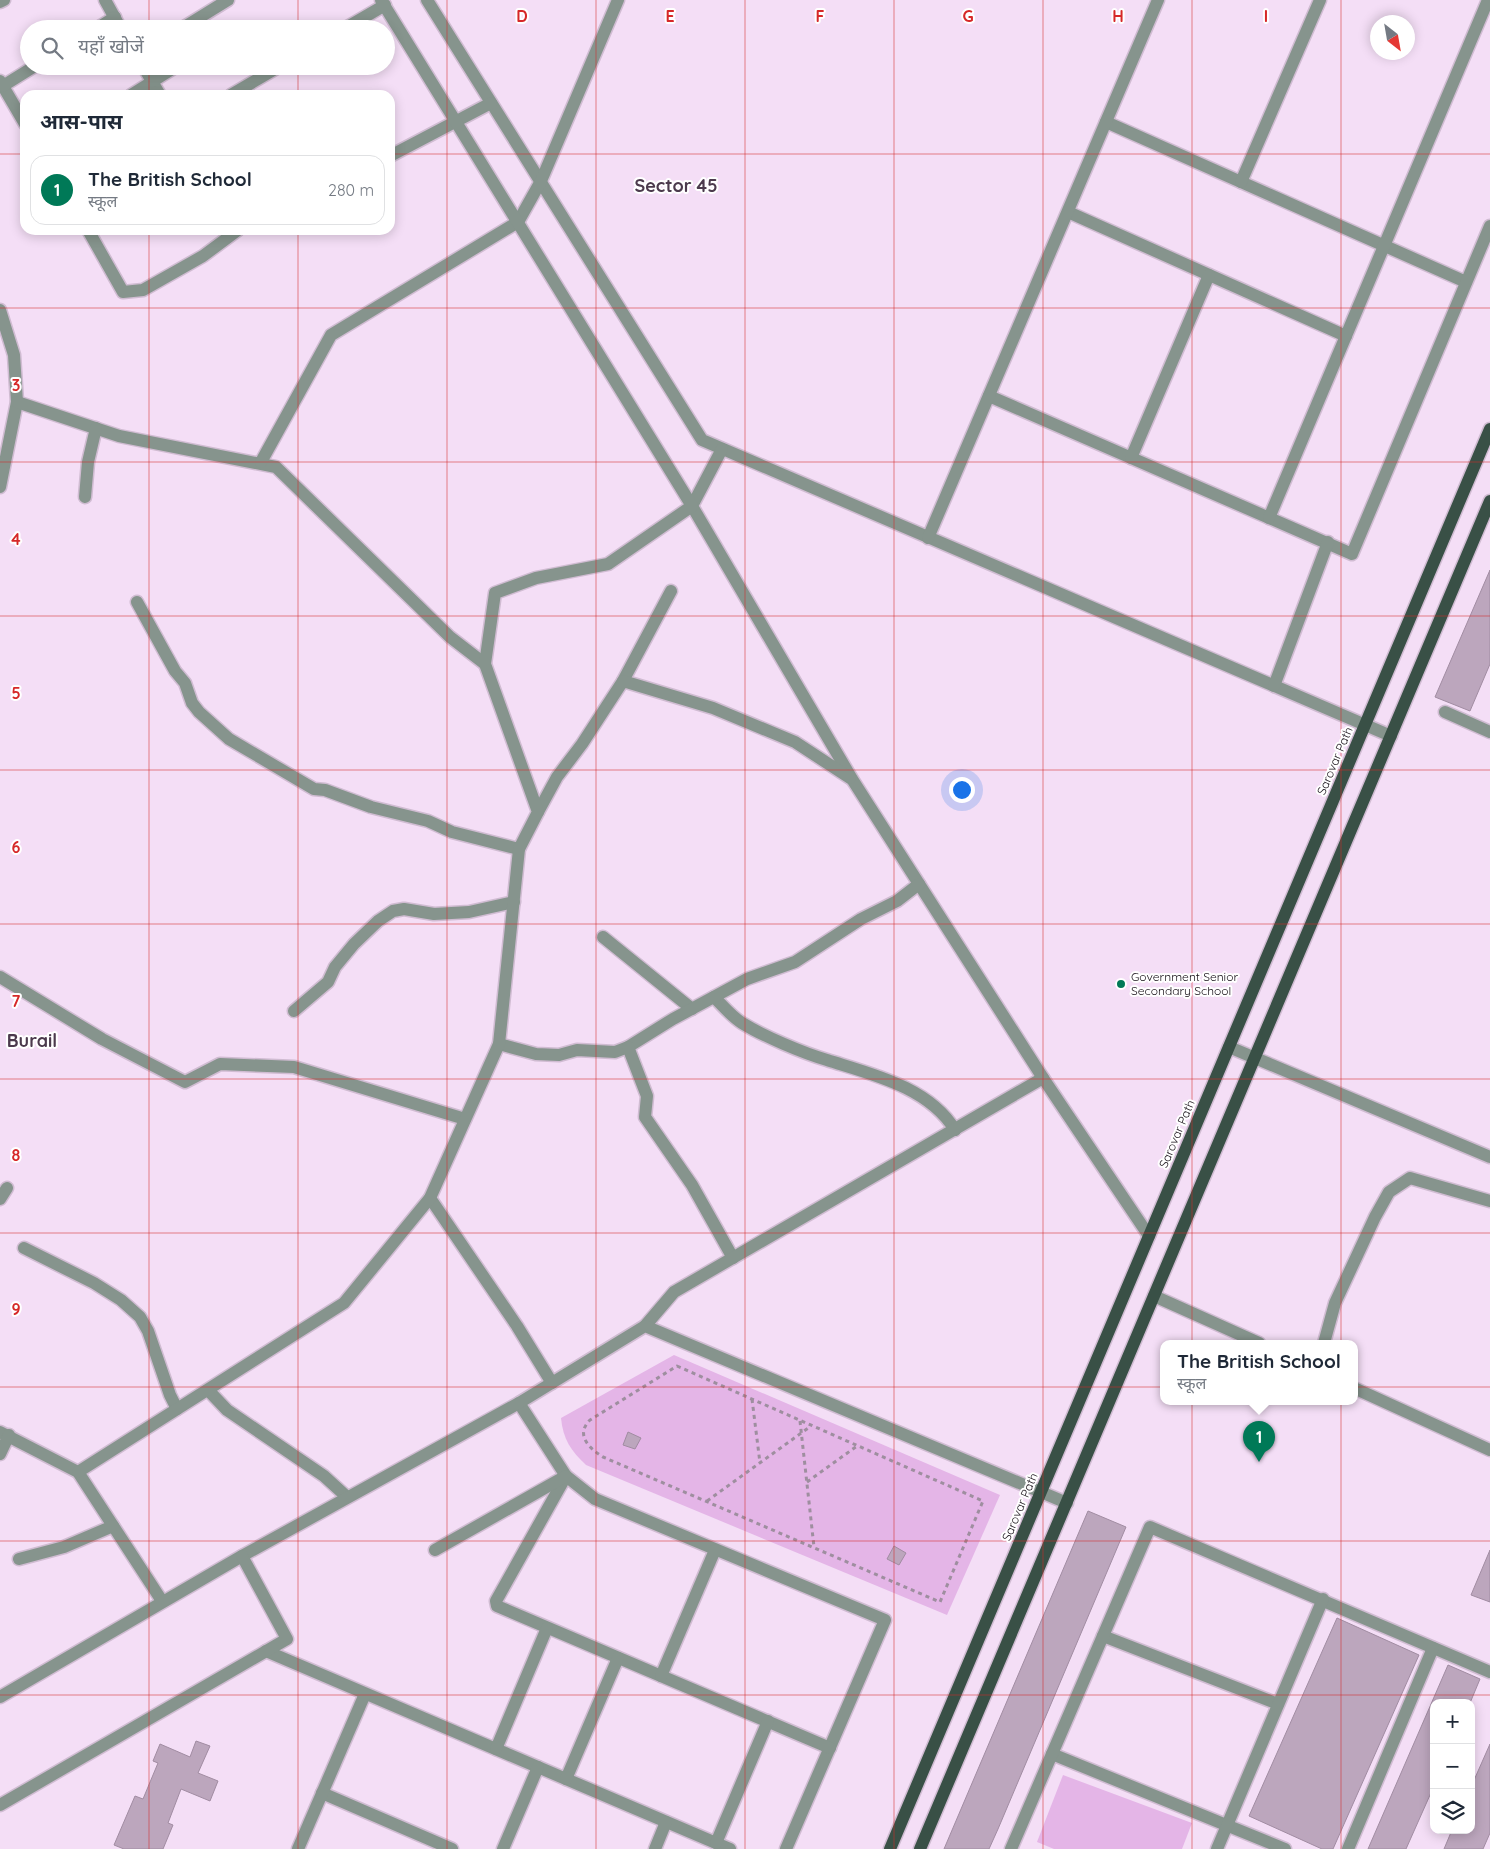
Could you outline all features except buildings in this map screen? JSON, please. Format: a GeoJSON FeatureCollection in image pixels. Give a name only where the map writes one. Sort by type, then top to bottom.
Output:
{"type":"FeatureCollection","features":[{"type":"Feature","properties":{"kind":"main road","name":"Sarovar Path"},"geometry":{"type":"LineString","coordinates":[[890,1849],[1490,429]]}},
{"type":"Feature","properties":{"kind":"main road"},"geometry":{"type":"LineString","coordinates":[[920,1849],[1490,501]]}},
{"type":"Feature","properties":{"kind":"street"},"geometry":{"type":"LineString","coordinates":[[0,2],[4,0]]}},
{"type":"Feature","properties":{"kind":"street"},"geometry":{"type":"LineString","coordinates":[[105,0],[116,20]]}},
{"type":"Feature","properties":{"kind":"street"},"geometry":{"type":"LineString","coordinates":[[196,20],[228,0]]}},
{"type":"Feature","properties":{"kind":"street"},"geometry":{"type":"LineString","coordinates":[[427,0],[702,440],[1391,736]]}},
{"type":"Feature","properties":{"kind":"street"},"geometry":{"type":"LineString","coordinates":[[261,462],[331,335],[518,222],[541,181],[618,0]]}},
{"type":"Feature","properties":{"kind":"street"},"geometry":{"type":"LineString","coordinates":[[928,538],[1158,0]]}},
{"type":"Feature","properties":{"kind":"street"},"geometry":{"type":"LineString","coordinates":[[1241,182],[1320,0]]}},
{"type":"Feature","properties":{"kind":"street"},"geometry":{"type":"LineString","coordinates":[[1269,518],[1488,0]]}},
{"type":"Feature","properties":{"kind":"street"},"geometry":{"type":"LineString","coordinates":[[358,20],[383,3],[393,20]]}},
{"type":"Feature","properties":{"kind":"street"},"geometry":{"type":"LineString","coordinates":[[395,23],[692,506],[852,779],[1043,1078],[1149,1236]]}},
{"type":"Feature","properties":{"kind":"street"},"geometry":{"type":"LineString","coordinates":[[20,74],[1,83],[20,115]]}},
{"type":"Feature","properties":{"kind":"street"},"geometry":{"type":"LineString","coordinates":[[148,75],[157,90]]}},
{"type":"Feature","properties":{"kind":"street"},"geometry":{"type":"LineString","coordinates":[[138,90],[162,75]]}},
{"type":"Feature","properties":{"kind":"street"},"geometry":{"type":"LineString","coordinates":[[239,90],[265,75]]}},
{"type":"Feature","properties":{"kind":"street"},"geometry":{"type":"LineString","coordinates":[[395,153],[491,103]]}},
{"type":"Feature","properties":{"kind":"street"},"geometry":{"type":"LineString","coordinates":[[1106,122],[1466,282]]}},
{"type":"Feature","properties":{"kind":"street"},"geometry":{"type":"LineString","coordinates":[[1068,212],[1346,336]]}},
{"type":"Feature","properties":{"kind":"street"},"geometry":{"type":"LineString","coordinates":[[989,396],[1352,554],[1490,226]]}},
{"type":"Feature","properties":{"kind":"street"},"geometry":{"type":"LineString","coordinates":[[91,235],[123,292],[143,290],[202,256],[231,235]]}},
{"type":"Feature","properties":{"kind":"street"},"geometry":{"type":"LineString","coordinates":[[1131,458],[1209,275]]}},
{"type":"Feature","properties":{"kind":"street"},"geometry":{"type":"LineString","coordinates":[[0,310],[14,355],[17,402],[0,487]]}},
{"type":"Feature","properties":{"kind":"street"},"geometry":{"type":"LineString","coordinates":[[17,402],[119,436],[261,462],[276,467],[450,637],[486,664]]}},
{"type":"Feature","properties":{"kind":"street"},"geometry":{"type":"LineString","coordinates":[[85,497],[88,462],[96,428]]}},
{"type":"Feature","properties":{"kind":"street"},"geometry":{"type":"LineString","coordinates":[[538,812],[486,664],[495,593],[536,578],[608,564],[692,506],[722,449]]}},
{"type":"Feature","properties":{"kind":"street"},"geometry":{"type":"LineString","coordinates":[[1274,686],[1328,542]]}},
{"type":"Feature","properties":{"kind":"street"},"geometry":{"type":"LineString","coordinates":[[78,1472],[344,1303],[430,1198],[499,1044],[520,849],[557,777],[582,744],[623,681],[671,591]]}},
{"type":"Feature","properties":{"kind":"street"},"geometry":{"type":"LineString","coordinates":[[137,602],[170,663],[186,683],[192,703],[229,739],[314,789],[325,790],[371,807],[428,821],[452,832],[520,849]]}},
{"type":"Feature","properties":{"kind":"street"},"geometry":{"type":"LineString","coordinates":[[623,681],[713,708],[795,742],[852,779]]}},
{"type":"Feature","properties":{"kind":"street"},"geometry":{"type":"LineString","coordinates":[[1445,712],[1490,732]]}},
{"type":"Feature","properties":{"kind":"street"},"geometry":{"type":"LineString","coordinates":[[499,1044],[536,1054],[559,1055],[577,1050],[615,1052],[628,1048],[692,1009],[747,979],[794,962],[861,919],[897,901],[919,884]]}},
{"type":"Feature","properties":{"kind":"street"},"geometry":{"type":"LineString","coordinates":[[294,1011],[328,982],[335,968],[354,944],[378,921],[393,911],[404,909],[434,914],[468,912],[514,902]]}},
{"type":"Feature","properties":{"kind":"street"},"geometry":{"type":"LineString","coordinates":[[603,938],[692,1009]]}},
{"type":"Feature","properties":{"kind":"street"},"geometry":{"type":"LineString","coordinates":[[0,977],[102,1039],[185,1082],[220,1064],[294,1067],[465,1119]]}},
{"type":"Feature","properties":{"kind":"street"},"geometry":{"type":"LineString","coordinates":[[714,997],[741,1023],[756,1031],[826,1060],[865,1071],[908,1090],[946,1114],[955,1130]]}},
{"type":"Feature","properties":{"kind":"street"},"geometry":{"type":"LineString","coordinates":[[1229,1047],[1490,1157]]}},
{"type":"Feature","properties":{"kind":"street"},"geometry":{"type":"LineString","coordinates":[[628,1048],[647,1096],[645,1117],[692,1185],[733,1258]]}},
{"type":"Feature","properties":{"kind":"street"},"geometry":{"type":"LineString","coordinates":[[0,1697],[162,1601],[519,1403],[646,1326],[674,1292],[1043,1078]]}},
{"type":"Feature","properties":{"kind":"street"},"geometry":{"type":"LineString","coordinates":[[1325,1340],[1336,1303],[1374,1217],[1389,1192],[1410,1178],[1490,1201]]}},
{"type":"Feature","properties":{"kind":"street"},"geometry":{"type":"LineString","coordinates":[[0,1199],[7,1188]]}},
{"type":"Feature","properties":{"kind":"street"},"geometry":{"type":"LineString","coordinates":[[430,1198],[517,1326],[552,1383]]}},
{"type":"Feature","properties":{"kind":"street"},"geometry":{"type":"LineString","coordinates":[[24,1248],[94,1283],[121,1300],[140,1317],[148,1332],[170,1395],[178,1409]]}},
{"type":"Feature","properties":{"kind":"street"},"geometry":{"type":"LineString","coordinates":[[1154,1296],[1252,1340]]}},
{"type":"Feature","properties":{"kind":"street"},"geometry":{"type":"LineString","coordinates":[[646,1326],[1066,1503]]}},
{"type":"Feature","properties":{"kind":"street"},"geometry":{"type":"LineString","coordinates":[[208,1390],[227,1410],[324,1476],[348,1497]]}},
{"type":"Feature","properties":{"kind":"street"},"geometry":{"type":"LineString","coordinates":[[1358,1390],[1490,1450]]}},
{"type":"Feature","properties":{"kind":"street"},"geometry":{"type":"LineString","coordinates":[[519,1403],[566,1476],[595,1499],[885,1620],[786,1849]]}},
{"type":"Feature","properties":{"kind":"street"},"geometry":{"type":"LineString","coordinates":[[0,1454],[5,1433],[78,1472],[162,1601]]}},
{"type":"Feature","properties":{"kind":"street"},"geometry":{"type":"LineString","coordinates":[[435,1550],[566,1476]]}},
{"type":"Feature","properties":{"kind":"street"},"geometry":{"type":"LineString","coordinates":[[566,1476],[496,1601],[497,1606],[830,1748]]}},
{"type":"Feature","properties":{"kind":"street"},"geometry":{"type":"LineString","coordinates":[[19,1560],[64,1547],[113,1526]]}},
{"type":"Feature","properties":{"kind":"street"},"geometry":{"type":"LineString","coordinates":[[1014,1848],[1052,1754],[1150,1527],[1323,1599],[1490,1672]]}},
{"type":"Feature","properties":{"kind":"street"},"geometry":{"type":"LineString","coordinates":[[661,1676],[714,1550]]}},
{"type":"Feature","properties":{"kind":"street"},"geometry":{"type":"LineString","coordinates":[[0,1805],[287,1639],[242,1556]]}},
{"type":"Feature","properties":{"kind":"street"},"geometry":{"type":"LineString","coordinates":[[1217,1849],[1323,1599]]}},
{"type":"Feature","properties":{"kind":"street"},"geometry":{"type":"LineString","coordinates":[[496,1749],[547,1628]]}},
{"type":"Feature","properties":{"kind":"street"},"geometry":{"type":"LineString","coordinates":[[1103,1636],[1278,1704]]}},
{"type":"Feature","properties":{"kind":"street"},"geometry":{"type":"LineString","coordinates":[[1348,1849],[1433,1648]]}},
{"type":"Feature","properties":{"kind":"street"},"geometry":{"type":"LineString","coordinates":[[266,1651],[730,1849]]}},
{"type":"Feature","properties":{"kind":"street"},"geometry":{"type":"LineString","coordinates":[[566,1779],[618,1658]]}},
{"type":"Feature","properties":{"kind":"street"},"geometry":{"type":"LineString","coordinates":[[298,1849],[365,1694]]}},
{"type":"Feature","properties":{"kind":"street"},"geometry":{"type":"LineString","coordinates":[[716,1843],[768,1721]]}},
{"type":"Feature","properties":{"kind":"street"},"geometry":{"type":"LineString","coordinates":[[1052,1754],[1228,1824],[1285,1849]]}},
{"type":"Feature","properties":{"kind":"street"},"geometry":{"type":"LineString","coordinates":[[503,1849],[538,1767]]}},
{"type":"Feature","properties":{"kind":"street"},"geometry":{"type":"LineString","coordinates":[[322,1793],[452,1849]]}},
{"type":"Feature","properties":{"kind":"street"},"geometry":{"type":"LineString","coordinates":[[655,1849],[666,1822]]}},
{"type":"Feature","properties":{"kind":"path"},"geometry":{"type":"LineString","coordinates":[[677,1366],[800,1420],[983,1501],[940,1602],[603,1457],[591,1449],[584,1438],[585,1425],[677,1366]]}},
{"type":"Feature","properties":{"kind":"path"},"geometry":{"type":"LineString","coordinates":[[752,1399],[760,1463]]}},
{"type":"Feature","properties":{"kind":"path"},"geometry":{"type":"LineString","coordinates":[[800,1420],[814,1547]]}},
{"type":"Feature","properties":{"kind":"path"},"geometry":{"type":"LineString","coordinates":[[706,1501],[812,1426]]}},
{"type":"Feature","properties":{"kind":"path"},"geometry":{"type":"LineString","coordinates":[[807,1482],[858,1446]]}},
{"type":"Feature","properties":{"kind":"shaded area"},"geometry":{"type":"Polygon","coordinates":[[[674,1355],[1000,1495],[947,1615],[586,1465],[569,1444],[561,1418],[674,1355]]]}},
{"type":"Feature","properties":{"kind":"shaded area"},"geometry":{"type":"Polygon","coordinates":[[[1063,1775],[1192,1823],[1182,1849],[1054,1849],[1037,1842],[1063,1775]]]}},
{"type":"Feature","properties":{"kind":"place","name":"Government Senior Secondary School"},"geometry":{"type":"Point","coordinates":[1121,984]}},
{"type":"Feature","properties":{"kind":"place","name":"The British School"},"geometry":{"type":"Point","coordinates":[1259,1462]}},
{"type":"Feature","properties":{"kind":"district","name":"Sector 45"},"geometry":{"type":"Point","coordinates":[676,186]}},
{"type":"Feature","properties":{"kind":"district","name":"Burail"},"geometry":{"type":"Point","coordinates":[32,1041]}}]}
